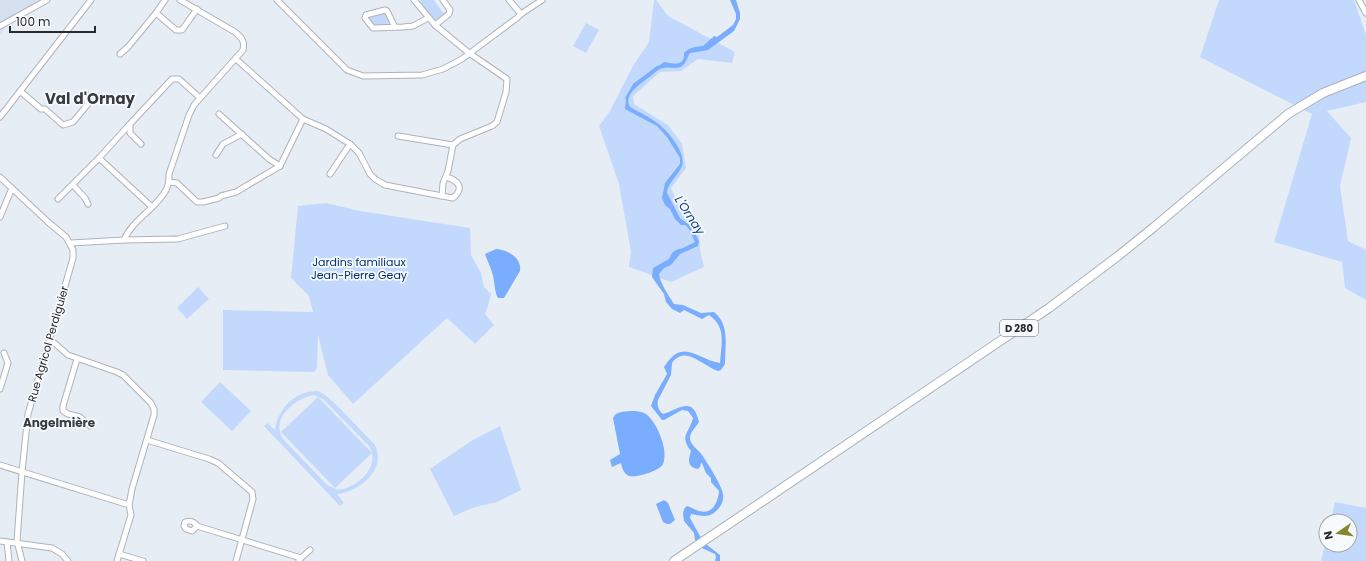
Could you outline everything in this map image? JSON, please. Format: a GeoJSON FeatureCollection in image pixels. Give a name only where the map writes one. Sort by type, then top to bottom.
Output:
{"type":"FeatureCollection","features":[{"type":"Feature","properties":{"kind":"main road","name":"D 280"},"geometry":{"type":"LineString","coordinates":[[674,561],[1055,304],[1154,227],[1288,114],[1323,93],[1366,76]]}},
{"type":"Feature","properties":{"kind":"main road","name":"D 280"},"geometry":{"type":"LineString","coordinates":[[1352,81],[1366,80]]}},
{"type":"Feature","properties":{"kind":"street"},"geometry":{"type":"LineString","coordinates":[[0,117],[91,0]]}},
{"type":"Feature","properties":{"kind":"street"},"geometry":{"type":"LineString","coordinates":[[120,54],[128,47],[165,0]]}},
{"type":"Feature","properties":{"kind":"street"},"geometry":{"type":"LineString","coordinates":[[124,240],[132,227],[167,189],[169,174],[189,115],[194,105],[236,59],[243,50],[245,43],[243,38],[235,32],[180,0]]}},
{"type":"Feature","properties":{"kind":"street"},"geometry":{"type":"LineString","coordinates":[[277,0],[347,70],[363,76],[422,75],[443,69],[462,59],[542,0]]}},
{"type":"Feature","properties":{"kind":"street"},"geometry":{"type":"LineString","coordinates":[[414,0],[435,25],[469,53],[507,79],[506,92],[497,122],[492,126],[460,139],[453,145],[448,171],[442,183],[442,196]]}},
{"type":"Feature","properties":{"kind":"street"},"geometry":{"type":"LineString","coordinates":[[435,25],[449,14],[450,10],[443,0]]}},
{"type":"Feature","properties":{"kind":"street"},"geometry":{"type":"LineString","coordinates":[[509,0],[521,14]]}},
{"type":"Feature","properties":{"kind":"street"},"geometry":{"type":"LineString","coordinates":[[1359,0],[1366,12]]}},
{"type":"Feature","properties":{"kind":"street"},"geometry":{"type":"LineString","coordinates":[[0,26],[44,1]]}},
{"type":"Feature","properties":{"kind":"street"},"geometry":{"type":"LineString","coordinates":[[156,13],[176,30],[182,30],[197,9]]}},
{"type":"Feature","properties":{"kind":"street"},"geometry":{"type":"LineString","coordinates":[[395,27],[388,11],[385,10],[366,15],[365,18],[373,28],[403,28],[413,26],[428,18]]}},
{"type":"Feature","properties":{"kind":"street"},"geometry":{"type":"LineString","coordinates":[[236,59],[303,119],[326,129],[350,144],[359,153],[370,174],[375,180],[385,184],[453,198],[460,189],[459,185],[446,177]]}},
{"type":"Feature","properties":{"kind":"street"},"geometry":{"type":"LineString","coordinates":[[58,199],[73,186],[172,79],[179,79],[200,98]]}},
{"type":"Feature","properties":{"kind":"street"},"geometry":{"type":"LineString","coordinates":[[20,91],[63,125],[73,122],[88,104],[86,94]]}},
{"type":"Feature","properties":{"kind":"street"},"geometry":{"type":"LineString","coordinates":[[219,114],[269,159],[280,166]]}},
{"type":"Feature","properties":{"kind":"street"},"geometry":{"type":"LineString","coordinates":[[169,182],[177,183],[197,202],[219,198],[221,196],[236,192],[280,166],[303,119]]}},
{"type":"Feature","properties":{"kind":"street"},"geometry":{"type":"LineString","coordinates":[[130,124],[130,133],[141,144]]}},
{"type":"Feature","properties":{"kind":"street"},"geometry":{"type":"LineString","coordinates":[[216,155],[223,144],[242,134]]}},
{"type":"Feature","properties":{"kind":"street"},"geometry":{"type":"LineString","coordinates":[[398,136],[453,145]]}},
{"type":"Feature","properties":{"kind":"street"},"geometry":{"type":"LineString","coordinates":[[330,174],[350,144]]}},
{"type":"Feature","properties":{"kind":"street"},"geometry":{"type":"LineString","coordinates":[[99,158],[152,207]]}},
{"type":"Feature","properties":{"kind":"street"},"geometry":{"type":"LineString","coordinates":[[0,177],[71,243],[178,239],[225,226]]}},
{"type":"Feature","properties":{"kind":"street"},"geometry":{"type":"LineString","coordinates":[[73,186],[85,198],[88,204]]}},
{"type":"Feature","properties":{"kind":"street"},"geometry":{"type":"LineString","coordinates":[[0,217],[12,188]]}},
{"type":"Feature","properties":{"kind":"street","name":"Rue Agricol Perdiguier"},"geometry":{"type":"LineString","coordinates":[[22,561],[18,543],[22,472],[28,414],[73,258],[71,243]]}},
{"type":"Feature","properties":{"kind":"street"},"geometry":{"type":"LineString","coordinates":[[50,339],[68,355],[123,375],[151,403],[154,409],[154,415],[132,489],[129,505],[130,515],[116,561]]}},
{"type":"Feature","properties":{"kind":"street"},"geometry":{"type":"LineString","coordinates":[[0,389],[8,363],[4,353]]}},
{"type":"Feature","properties":{"kind":"street"},"geometry":{"type":"LineString","coordinates":[[77,359],[63,406],[64,411],[68,414],[80,417],[90,426]]}},
{"type":"Feature","properties":{"kind":"street"},"geometry":{"type":"LineString","coordinates":[[147,440],[218,463],[252,492],[253,499],[236,561]]}},
{"type":"Feature","properties":{"kind":"street"},"geometry":{"type":"LineString","coordinates":[[0,465],[129,505]]}},
{"type":"Feature","properties":{"kind":"street"},"geometry":{"type":"LineString","coordinates":[[197,526],[242,539],[300,559],[310,550]]}},
{"type":"Feature","properties":{"kind":"street"},"geometry":{"type":"LineString","coordinates":[[0,541],[52,548],[62,554],[68,561]]}},
{"type":"Feature","properties":{"kind":"street"},"geometry":{"type":"LineString","coordinates":[[8,542],[9,561]]}},
{"type":"Feature","properties":{"kind":"street"},"geometry":{"type":"LineString","coordinates":[[119,554],[143,561]]}},
{"type":"Feature","properties":{"kind":"shaded area"},"geometry":{"type":"Polygon","coordinates":[[[0,0],[46,0],[8,24],[0,34],[0,0]]]}},
{"type":"Feature","properties":{"kind":"green space"},"geometry":{"type":"Polygon","coordinates":[[[421,0],[434,0],[443,13],[447,11],[438,20],[433,19],[420,2],[421,0]]]}},
{"type":"Feature","properties":{"kind":"green space"},"geometry":{"type":"Polygon","coordinates":[[[654,0],[656,0],[668,16],[735,52],[732,63],[698,59],[681,71],[660,72],[633,96],[634,104],[668,125],[682,144],[686,168],[671,188],[675,197],[699,230],[700,250],[704,267],[671,282],[629,267],[631,252],[619,184],[599,126],[610,111],[633,66],[649,42],[654,0]]]}},
{"type":"Feature","properties":{"kind":"green space"},"geometry":{"type":"Polygon","coordinates":[[[1219,0],[1354,0],[1366,35],[1366,102],[1327,111],[1351,138],[1340,186],[1348,241],[1366,250],[1366,300],[1345,288],[1342,262],[1274,242],[1312,114],[1200,57],[1219,0]]]}},
{"type":"Feature","properties":{"kind":"green space"},"geometry":{"type":"Polygon","coordinates":[[[384,13],[389,21],[388,25],[376,25],[368,19],[369,17],[384,13]]]}},
{"type":"Feature","properties":{"kind":"green space"},"geometry":{"type":"Polygon","coordinates":[[[586,23],[599,30],[586,53],[573,46],[586,23]]]}},
{"type":"Feature","properties":{"kind":"green space","name":"Jardins familiaux Jean-Pierre Geay"},"geometry":{"type":"Polygon","coordinates":[[[326,203],[360,211],[470,228],[471,255],[481,273],[484,287],[491,294],[485,314],[494,325],[475,344],[447,318],[353,404],[328,375],[318,335],[317,368],[314,372],[223,370],[223,310],[313,312],[309,296],[291,278],[298,206],[326,203]]]}},
{"type":"Feature","properties":{"kind":"green space"},"geometry":{"type":"Polygon","coordinates":[[[198,287],[209,299],[187,319],[177,308],[198,287]]]}},
{"type":"Feature","properties":{"kind":"green space"},"geometry":{"type":"Polygon","coordinates":[[[220,382],[251,411],[232,431],[201,402],[220,382]]]}},
{"type":"Feature","properties":{"kind":"green space"},"geometry":{"type":"Polygon","coordinates":[[[318,391],[323,394],[347,415],[375,445],[378,454],[374,471],[369,478],[354,489],[337,494],[344,503],[340,506],[264,426],[267,423],[275,430],[280,415],[289,402],[302,394],[318,391]],[[314,395],[299,400],[292,405],[282,417],[280,431],[283,439],[327,485],[338,490],[360,481],[370,469],[372,455],[370,447],[323,399],[314,395]]]}},
{"type":"Feature","properties":{"kind":"green space"},"geometry":{"type":"Polygon","coordinates":[[[318,397],[372,453],[335,488],[281,432],[318,397]]]}},
{"type":"Feature","properties":{"kind":"green space"},"geometry":{"type":"Polygon","coordinates":[[[500,426],[521,490],[497,502],[475,507],[454,516],[430,469],[471,441],[500,426]]]}},
{"type":"Feature","properties":{"kind":"green space"},"geometry":{"type":"Polygon","coordinates":[[[1335,502],[1366,508],[1366,561],[1321,561],[1323,553],[1358,553],[1358,513],[1333,513],[1335,502]]]}},
{"type":"Feature","properties":{"kind":"water"},"geometry":{"type":"Polygon","coordinates":[[[730,0],[736,0],[740,13],[740,19],[734,31],[708,50],[690,53],[682,66],[677,68],[665,68],[657,71],[633,90],[628,103],[630,107],[659,124],[680,150],[683,161],[682,166],[671,182],[667,193],[680,218],[692,227],[699,241],[698,246],[680,254],[671,265],[664,268],[659,274],[661,281],[674,304],[683,305],[701,313],[714,312],[719,317],[725,329],[725,364],[721,370],[718,371],[713,369],[689,356],[677,358],[672,363],[671,375],[658,400],[659,409],[663,414],[680,407],[689,406],[693,409],[699,422],[691,434],[690,441],[702,455],[714,474],[722,490],[723,498],[720,506],[713,514],[706,516],[691,514],[690,518],[707,545],[720,555],[720,561],[715,561],[715,554],[702,548],[695,540],[694,533],[684,521],[684,509],[687,506],[704,512],[711,510],[716,504],[719,491],[711,482],[711,478],[706,473],[702,463],[698,469],[692,467],[689,463],[691,451],[687,446],[685,438],[693,418],[688,411],[682,410],[662,420],[651,406],[655,395],[667,374],[664,367],[677,353],[684,351],[690,352],[711,361],[720,363],[722,343],[721,331],[715,320],[709,315],[702,319],[684,310],[680,313],[672,309],[666,302],[664,294],[652,277],[653,268],[669,259],[672,253],[676,250],[695,242],[689,229],[685,225],[681,225],[675,219],[662,198],[665,183],[680,164],[680,158],[667,137],[657,126],[625,109],[625,98],[633,84],[657,66],[664,62],[674,64],[680,63],[684,58],[684,53],[686,51],[703,46],[714,36],[717,37],[733,25],[736,19],[736,14],[730,0]]]}},
{"type":"Feature","properties":{"kind":"water"},"geometry":{"type":"Polygon","coordinates":[[[496,249],[513,255],[519,262],[520,266],[520,271],[504,298],[498,298],[492,272],[485,254],[496,249]]]}},
{"type":"Feature","properties":{"kind":"water"},"geometry":{"type":"Polygon","coordinates":[[[631,411],[642,412],[650,418],[661,437],[664,452],[663,464],[661,467],[637,476],[629,476],[626,474],[621,463],[612,467],[610,460],[620,454],[613,418],[618,413],[631,411]]]}},
{"type":"Feature","properties":{"kind":"water"},"geometry":{"type":"Polygon","coordinates":[[[664,500],[668,503],[675,520],[670,524],[663,522],[656,504],[664,500]]]}},
{"type":"Feature","properties":{"kind":"district","name":"Val d'Ornay"},"geometry":{"type":"Point","coordinates":[90,98]}},
{"type":"Feature","properties":{"kind":"district","name":"Angelmière"},"geometry":{"type":"Point","coordinates":[59,422]}},
{"type":"Feature","properties":{"kind":"water label","name":"L'Ornay"},"geometry":{"type":"Point","coordinates":[690,215]}}]}
